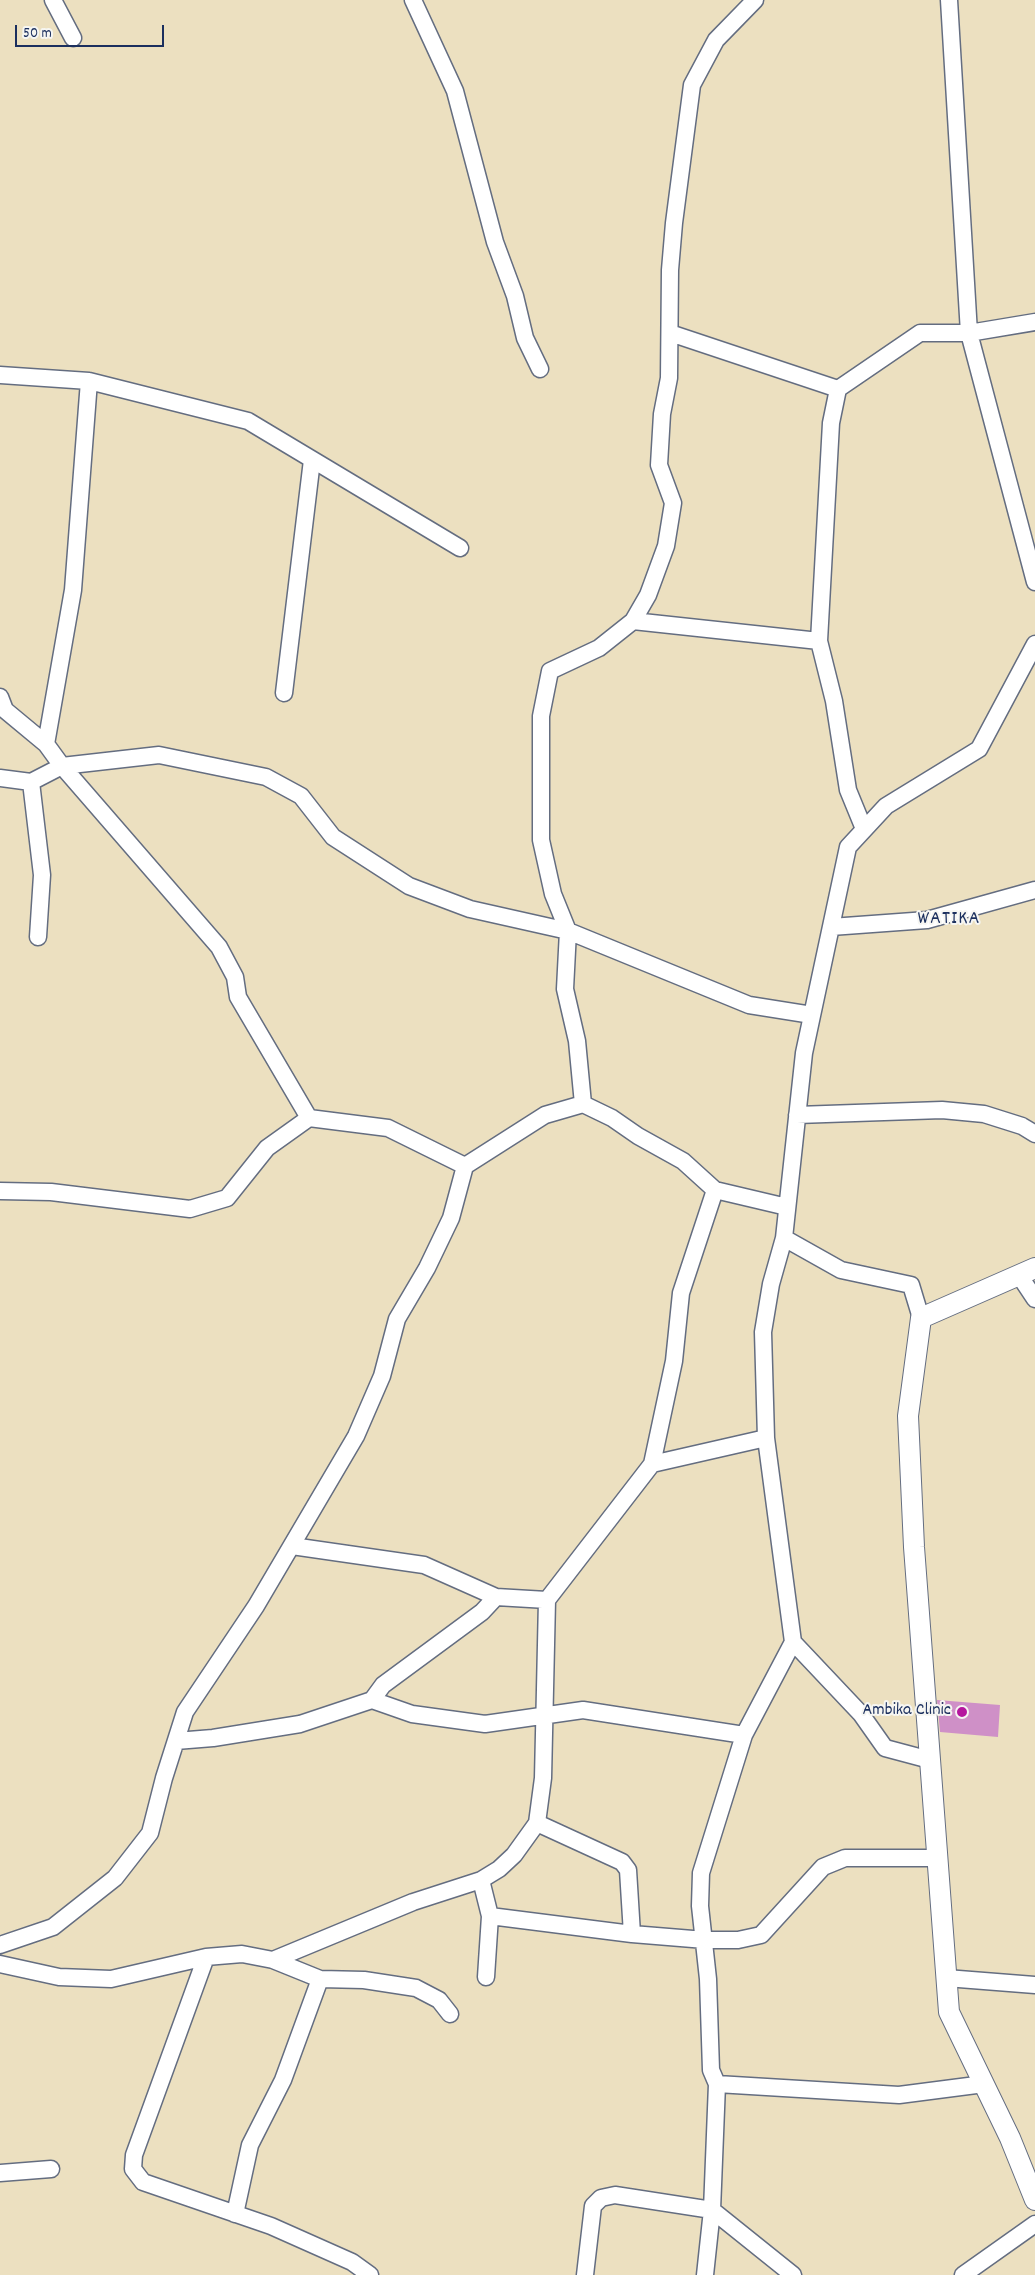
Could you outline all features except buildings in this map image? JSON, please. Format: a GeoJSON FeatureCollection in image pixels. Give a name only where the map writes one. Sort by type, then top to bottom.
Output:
{"type":"FeatureCollection","features":[{"type":"Feature","properties":{"kind":"street"},"geometry":{"type":"LineString","coordinates":[[53,0],[73,38]]}},
{"type":"Feature","properties":{"kind":"street"},"geometry":{"type":"LineString","coordinates":[[414,0],[455,91],[495,242],[516,296],[525,338],[540,369]]}},
{"type":"Feature","properties":{"kind":"street"},"geometry":{"type":"LineString","coordinates":[[583,1104],[577,1042],[565,989],[568,931],[553,894],[541,840],[541,716],[550,671],[599,648],[633,621],[648,595],[666,546],[673,503],[659,465],[662,414],[669,378],[670,270],[674,223],[692,85],[716,40],[755,0]]}},
{"type":"Feature","properties":{"kind":"street"},"geometry":{"type":"LineString","coordinates":[[949,0],[969,333],[1035,582]]}},
{"type":"Feature","properties":{"kind":"street"},"geometry":{"type":"LineString","coordinates":[[864,829],[848,790],[834,701],[819,641],[831,423],[838,389],[920,333],[969,333],[1035,322]]}},
{"type":"Feature","properties":{"kind":"street"},"geometry":{"type":"LineString","coordinates":[[670,333],[838,389]]}},
{"type":"Feature","properties":{"kind":"street"},"geometry":{"type":"LineString","coordinates":[[0,375],[89,381],[248,421],[460,548]]}},
{"type":"Feature","properties":{"kind":"street"},"geometry":{"type":"LineString","coordinates":[[46,744],[73,590],[89,381]]}},
{"type":"Feature","properties":{"kind":"street"},"geometry":{"type":"LineString","coordinates":[[284,693],[312,460]]}},
{"type":"Feature","properties":{"kind":"street"},"geometry":{"type":"LineString","coordinates":[[633,621],[819,641]]}},
{"type":"Feature","properties":{"kind":"street"},"geometry":{"type":"LineString","coordinates":[[705,2275],[712,2210],[717,2084],[711,2070],[705,1940],[700,1906],[701,1873],[744,1735],[793,1642],[766,1438],[763,1332],[771,1284],[784,1238],[804,1053],[848,847],[886,806],[979,749],[1035,644]]}},
{"type":"Feature","properties":{"kind":"street"},"geometry":{"type":"LineString","coordinates":[[0,698],[5,710],[46,744],[62,766],[219,947],[235,977],[238,997],[309,1118]]}},
{"type":"Feature","properties":{"kind":"street"},"geometry":{"type":"LineString","coordinates":[[0,778],[31,782],[62,766],[159,755],[266,777],[301,796],[333,837],[409,886],[470,909],[568,931],[749,1005],[812,1014]]}},
{"type":"Feature","properties":{"kind":"street"},"geometry":{"type":"LineString","coordinates":[[31,782],[42,875],[38,937]]}},
{"type":"Feature","properties":{"kind":"street"},"geometry":{"type":"LineString","coordinates":[[831,926],[927,920],[1035,890]]}},
{"type":"Feature","properties":{"kind":"street"},"geometry":{"type":"LineString","coordinates":[[0,1945],[53,1927],[115,1878],[150,1833],[164,1778],[185,1712],[246,1622],[356,1436],[382,1376],[397,1319],[427,1268],[451,1218],[465,1166],[545,1115],[583,1104],[612,1118],[638,1136],[683,1161],[715,1190],[787,1207]]}},
{"type":"Feature","properties":{"kind":"street"},"geometry":{"type":"LineString","coordinates":[[797,1115],[942,1110],[984,1114],[1022,1126],[1035,1134]]}},
{"type":"Feature","properties":{"kind":"street"},"geometry":{"type":"LineString","coordinates":[[0,1192],[50,1192],[190,1209],[226,1198],[267,1148],[309,1118],[388,1128],[465,1166]]}},
{"type":"Feature","properties":{"kind":"street"},"geometry":{"type":"LineString","coordinates":[[273,1960],[413,1902],[481,1880],[499,1869],[514,1855],[537,1823],[543,1778],[547,1600],[652,1464],[674,1361],[681,1293],[715,1190]]}},
{"type":"Feature","properties":{"kind":"street"},"geometry":{"type":"LineString","coordinates":[[784,1238],[841,1270],[911,1285],[921,1318],[908,1416],[914,1547],[949,2012],[1010,2138],[1035,2200]]}},
{"type":"Feature","properties":{"kind":"street"},"geometry":{"type":"LineString","coordinates":[[921,1318],[1027,1272],[1035,1300]]}},
{"type":"Feature","properties":{"kind":"street"},"geometry":{"type":"LineString","coordinates":[[652,1464],[766,1438]]}},
{"type":"Feature","properties":{"kind":"street"},"geometry":{"type":"LineString","coordinates":[[292,1546],[424,1565],[496,1597],[547,1600]]}},
{"type":"Feature","properties":{"kind":"street"},"geometry":{"type":"LineString","coordinates":[[176,1741],[213,1738],[300,1724],[372,1700],[383,1685],[482,1612],[496,1597]]}},
{"type":"Feature","properties":{"kind":"street"},"geometry":{"type":"LineString","coordinates":[[793,1642],[861,1714],[885,1748],[930,1760]]}},
{"type":"Feature","properties":{"kind":"street"},"geometry":{"type":"LineString","coordinates":[[372,1700],[412,1714],[484,1724],[583,1710],[744,1735]]}},
{"type":"Feature","properties":{"kind":"street"},"geometry":{"type":"LineString","coordinates":[[537,1823],[622,1862],[628,1870],[632,1934]]}},
{"type":"Feature","properties":{"kind":"street"},"geometry":{"type":"LineString","coordinates":[[490,1916],[632,1934],[705,1940],[738,1940],[761,1935],[823,1867],[845,1858],[937,1858]]}},
{"type":"Feature","properties":{"kind":"street"},"geometry":{"type":"LineString","coordinates":[[481,1880],[490,1916],[486,1977]]}},
{"type":"Feature","properties":{"kind":"street"},"geometry":{"type":"LineString","coordinates":[[0,1964],[59,1977],[111,1979],[206,1957],[242,1954],[273,1960],[320,1979],[364,1980],[416,1988],[438,2000],[450,2014]]}},
{"type":"Feature","properties":{"kind":"street"},"geometry":{"type":"LineString","coordinates":[[206,1957],[134,2155],[133,2169],[143,2182],[235,2214],[323,2248],[352,2262],[370,2275]]}},
{"type":"Feature","properties":{"kind":"street"},"geometry":{"type":"LineString","coordinates":[[946,1978],[1035,1985]]}},
{"type":"Feature","properties":{"kind":"street"},"geometry":{"type":"LineString","coordinates":[[235,2214],[250,2145],[283,2080],[320,1979]]}},
{"type":"Feature","properties":{"kind":"street"},"geometry":{"type":"LineString","coordinates":[[717,2084],[899,2095],[984,2084]]}},
{"type":"Feature","properties":{"kind":"street"},"geometry":{"type":"LineString","coordinates":[[0,2173],[51,2169]]}},
{"type":"Feature","properties":{"kind":"street"},"geometry":{"type":"LineString","coordinates":[[584,2275],[593,2206],[601,2198],[615,2195],[712,2210],[792,2275]]}},
{"type":"Feature","properties":{"kind":"street"},"geometry":{"type":"LineString","coordinates":[[963,2275],[1035,2224]]}},
{"type":"Feature","properties":{"kind":"place","name":"Ambika Clinic"},"geometry":{"type":"Point","coordinates":[962,1712]}},
{"type":"Feature","properties":{"kind":"district","name":"WATIKA"},"geometry":{"type":"Point","coordinates":[949,920]}}]}
